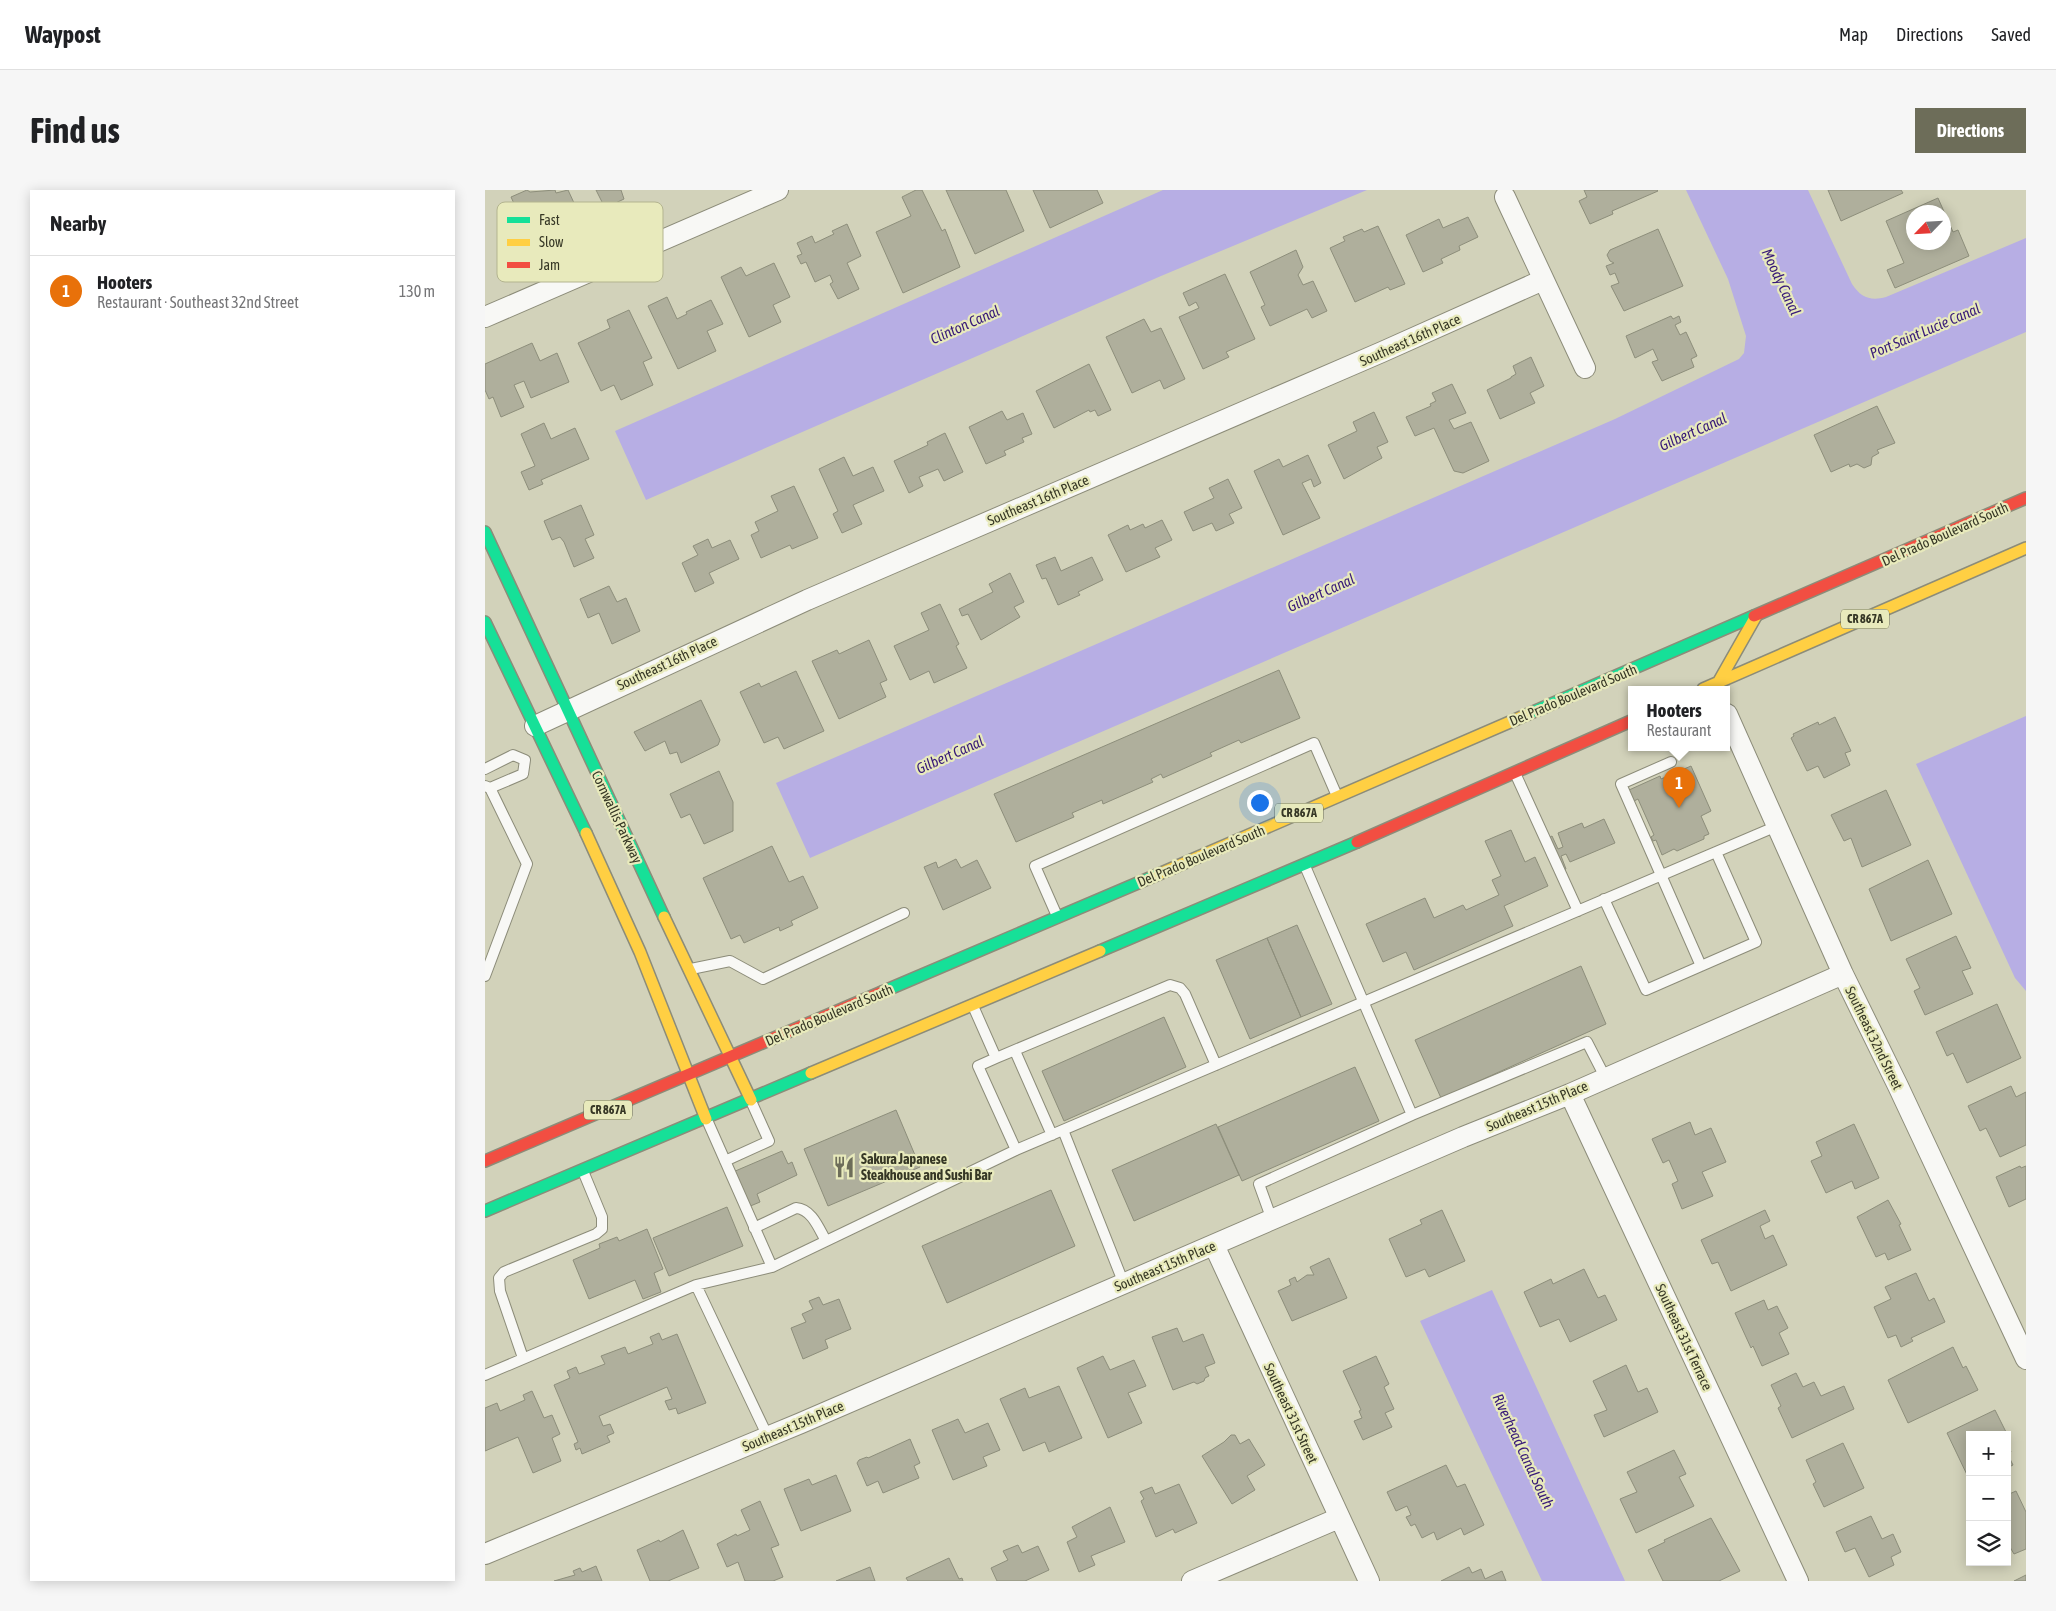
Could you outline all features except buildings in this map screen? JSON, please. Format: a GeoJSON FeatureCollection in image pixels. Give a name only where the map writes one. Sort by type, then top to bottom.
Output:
{"type":"FeatureCollection","features":[{"type":"Feature","properties":{"kind":"main road","name":"Del Prado Boulevard South"},"geometry":{"type":"LineString","coordinates":[[485,1161],[1057,918],[2026,498]]}},
{"type":"Feature","properties":{"kind":"main road","name":"Cornwallis Parkway"},"geometry":{"type":"LineString","coordinates":[[485,532],[566,710],[751,1100]]}},
{"type":"Feature","properties":{"kind":"main road","name":"CR 867A"},"geometry":{"type":"LineString","coordinates":[[1716,686],[2026,548]]}},
{"type":"Feature","properties":{"kind":"main road"},"geometry":{"type":"LineString","coordinates":[[1715,686],[1756,616]]}},
{"type":"Feature","properties":{"kind":"main road"},"geometry":{"type":"LineString","coordinates":[[485,622],[535,726],[536,755],[640,952],[706,1119]]}},
{"type":"Feature","properties":{"kind":"main road"},"geometry":{"type":"LineString","coordinates":[[485,1211],[1304,865],[1628,722]]}},
{"type":"Feature","properties":{"kind":"street"},"geometry":{"type":"LineString","coordinates":[[663,240],[778,190]]}},
{"type":"Feature","properties":{"kind":"street"},"geometry":{"type":"LineString","coordinates":[[1505,198],[1585,368]]}},
{"type":"Feature","properties":{"kind":"street","name":"Southeast 16th Place"},"geometry":{"type":"LineString","coordinates":[[535,726],[807,600],[1382,352],[1543,280]]}},
{"type":"Feature","properties":{"kind":"street"},"geometry":{"type":"LineString","coordinates":[[485,317],[566,282]]}},
{"type":"Feature","properties":{"kind":"street","name":"Southeast 32nd Street"},"geometry":{"type":"LineString","coordinates":[[1730,721],[1843,974],[1898,1086],[2026,1359]]}},
{"type":"Feature","properties":{"kind":"street","name":"Southeast 15th Place"},"geometry":{"type":"LineString","coordinates":[[485,1554],[767,1437],[1570,1094],[1843,974]]}},
{"type":"Feature","properties":{"kind":"street","name":"Southeast 31st Terrace"},"geometry":{"type":"LineString","coordinates":[[1570,1094],[1798,1581]]}},
{"type":"Feature","properties":{"kind":"street","name":"Southeast 31st Street"},"geometry":{"type":"LineString","coordinates":[[1214,1245],[1369,1581]]}},
{"type":"Feature","properties":{"kind":"street"},"geometry":{"type":"LineString","coordinates":[[1192,1581],[1339,1518]]}},
{"type":"Feature","properties":{"kind":"lane"},"geometry":{"type":"LineString","coordinates":[[1057,918],[1035,866],[1314,743],[1338,797]]}},
{"type":"Feature","properties":{"kind":"lane"},"geometry":{"type":"LineString","coordinates":[[485,769],[513,755],[536,755]]}},
{"type":"Feature","properties":{"kind":"lane"},"geometry":{"type":"LineString","coordinates":[[485,976],[527,864],[487,788],[523,774],[536,755]]}},
{"type":"Feature","properties":{"kind":"lane"},"geometry":{"type":"LineString","coordinates":[[1671,762],[1621,784],[1701,966]]}},
{"type":"Feature","properties":{"kind":"lane"},"geometry":{"type":"LineString","coordinates":[[1515,772],[1578,911]]}},
{"type":"Feature","properties":{"kind":"lane"},"geometry":{"type":"LineString","coordinates":[[485,1375],[696,1285],[772,1267],[1016,1150],[1777,826]]}},
{"type":"Feature","properties":{"kind":"lane"},"geometry":{"type":"LineString","coordinates":[[1604,900],[1646,990],[1756,942],[1716,852]]}},
{"type":"Feature","properties":{"kind":"lane"},"geometry":{"type":"LineString","coordinates":[[1304,865],[1412,1115]]}},
{"type":"Feature","properties":{"kind":"lane"},"geometry":{"type":"LineString","coordinates":[[690,970],[730,960],[763,979],[905,913]]}},
{"type":"Feature","properties":{"kind":"lane"},"geometry":{"type":"LineString","coordinates":[[1016,1150],[978,1066],[996,1058],[1170,986],[1180,988],[1185,994],[1215,1065]]}},
{"type":"Feature","properties":{"kind":"lane"},"geometry":{"type":"LineString","coordinates":[[973,1005],[996,1058]]}},
{"type":"Feature","properties":{"kind":"lane"},"geometry":{"type":"LineString","coordinates":[[1272,1220],[1259,1184],[1412,1115],[1587,1042],[1605,1077]]}},
{"type":"Feature","properties":{"kind":"lane"},"geometry":{"type":"LineString","coordinates":[[1015,1050],[1052,1135]]}},
{"type":"Feature","properties":{"kind":"lane"},"geometry":{"type":"LineString","coordinates":[[725,1161],[769,1141],[751,1100]]}},
{"type":"Feature","properties":{"kind":"lane"},"geometry":{"type":"LineString","coordinates":[[706,1119],[772,1267]]}},
{"type":"Feature","properties":{"kind":"lane"},"geometry":{"type":"LineString","coordinates":[[1063,1130],[1124,1284]]}},
{"type":"Feature","properties":{"kind":"lane"},"geometry":{"type":"LineString","coordinates":[[523,1358],[500,1291],[499,1278],[504,1272],[596,1234],[602,1229],[602,1217],[583,1171]]}},
{"type":"Feature","properties":{"kind":"lane"},"geometry":{"type":"LineString","coordinates":[[754,1228],[796,1208],[802,1208],[809,1213],[826,1241]]}},
{"type":"Feature","properties":{"kind":"lane"},"geometry":{"type":"LineString","coordinates":[[696,1285],[767,1437]]}},
{"type":"Feature","properties":{"kind":"water","name":"Clinton Canal"},"geometry":{"type":"Polygon","coordinates":[[[1163,190],[1367,190],[1161,276],[646,500],[615,431],[1163,190]]]}},
{"type":"Feature","properties":{"kind":"water"},"geometry":{"type":"Polygon","coordinates":[[[1686,190],[1808,190],[1852,284],[1859,293],[1876,299],[1886,297],[2026,238],[2026,332],[810,858],[776,783],[1615,419],[1739,359],[1744,353],[1746,336],[1728,279],[1686,190]]]}},
{"type":"Feature","properties":{"kind":"water"},"geometry":{"type":"Polygon","coordinates":[[[2026,716],[2026,991],[2015,978],[1916,764],[2026,716]]]}},
{"type":"Feature","properties":{"kind":"water","name":"Riverhead Canal South"},"geometry":{"type":"Polygon","coordinates":[[[1492,1290],[1625,1581],[1542,1581],[1420,1321],[1492,1290]]]}},
{"type":"Feature","properties":{"kind":"traffic: fast"},"geometry":{"type":"LineString","coordinates":[[485,532],[664,917]]}},
{"type":"Feature","properties":{"kind":"traffic: fast"},"geometry":{"type":"LineString","coordinates":[[1526,715],[1754,616]]}},
{"type":"Feature","properties":{"kind":"traffic: fast"},"geometry":{"type":"LineString","coordinates":[[485,622],[586,833]]}},
{"type":"Feature","properties":{"kind":"traffic: fast"},"geometry":{"type":"LineString","coordinates":[[1100,951],[1357,842]]}},
{"type":"Feature","properties":{"kind":"traffic: fast"},"geometry":{"type":"LineString","coordinates":[[882,992],[1159,874]]}},
{"type":"Feature","properties":{"kind":"traffic: fast"},"geometry":{"type":"LineString","coordinates":[[485,1211],[811,1073]]}},
{"type":"Feature","properties":{"kind":"traffic: slow"},"geometry":{"type":"LineString","coordinates":[[1710,686],[2026,548]]}},
{"type":"Feature","properties":{"kind":"traffic: slow"},"geometry":{"type":"LineString","coordinates":[[1718,683],[1756,616]]}},
{"type":"Feature","properties":{"kind":"traffic: slow"},"geometry":{"type":"LineString","coordinates":[[1159,874],[1526,715]]}},
{"type":"Feature","properties":{"kind":"traffic: slow"},"geometry":{"type":"LineString","coordinates":[[586,833],[640,952],[706,1119]]}},
{"type":"Feature","properties":{"kind":"traffic: slow"},"geometry":{"type":"LineString","coordinates":[[664,917],[751,1100]]}},
{"type":"Feature","properties":{"kind":"traffic: slow"},"geometry":{"type":"LineString","coordinates":[[811,1073],[1100,951]]}},
{"type":"Feature","properties":{"kind":"traffic: jam"},"geometry":{"type":"LineString","coordinates":[[1754,616],[2026,498]]}},
{"type":"Feature","properties":{"kind":"traffic: jam"},"geometry":{"type":"LineString","coordinates":[[1357,842],[1628,722]]}},
{"type":"Feature","properties":{"kind":"traffic: jam"},"geometry":{"type":"LineString","coordinates":[[485,1161],[882,992]]}},
{"type":"Feature","properties":{"kind":"place","name":"Hooters"},"geometry":{"type":"Point","coordinates":[1679,808]}},
{"type":"Feature","properties":{"kind":"place","name":"Sakura Japanese Steakhouse and Sushi Bar"},"geometry":{"type":"Point","coordinates":[844,1167]}},
{"type":"Feature","properties":{"kind":"water label","name":"Moody Canal"},"geometry":{"type":"Point","coordinates":[1781,282]}},
{"type":"Feature","properties":{"kind":"water label","name":"Port Saint Lucie Canal"},"geometry":{"type":"Point","coordinates":[1925,331]}},
{"type":"Feature","properties":{"kind":"water label","name":"Gilbert Canal"},"geometry":{"type":"Point","coordinates":[1693,432]}},
{"type":"Feature","properties":{"kind":"water label","name":"Gilbert Canal"},"geometry":{"type":"Point","coordinates":[1321,593]}},
{"type":"Feature","properties":{"kind":"water label","name":"Gilbert Canal"},"geometry":{"type":"Point","coordinates":[950,755]}}]}
